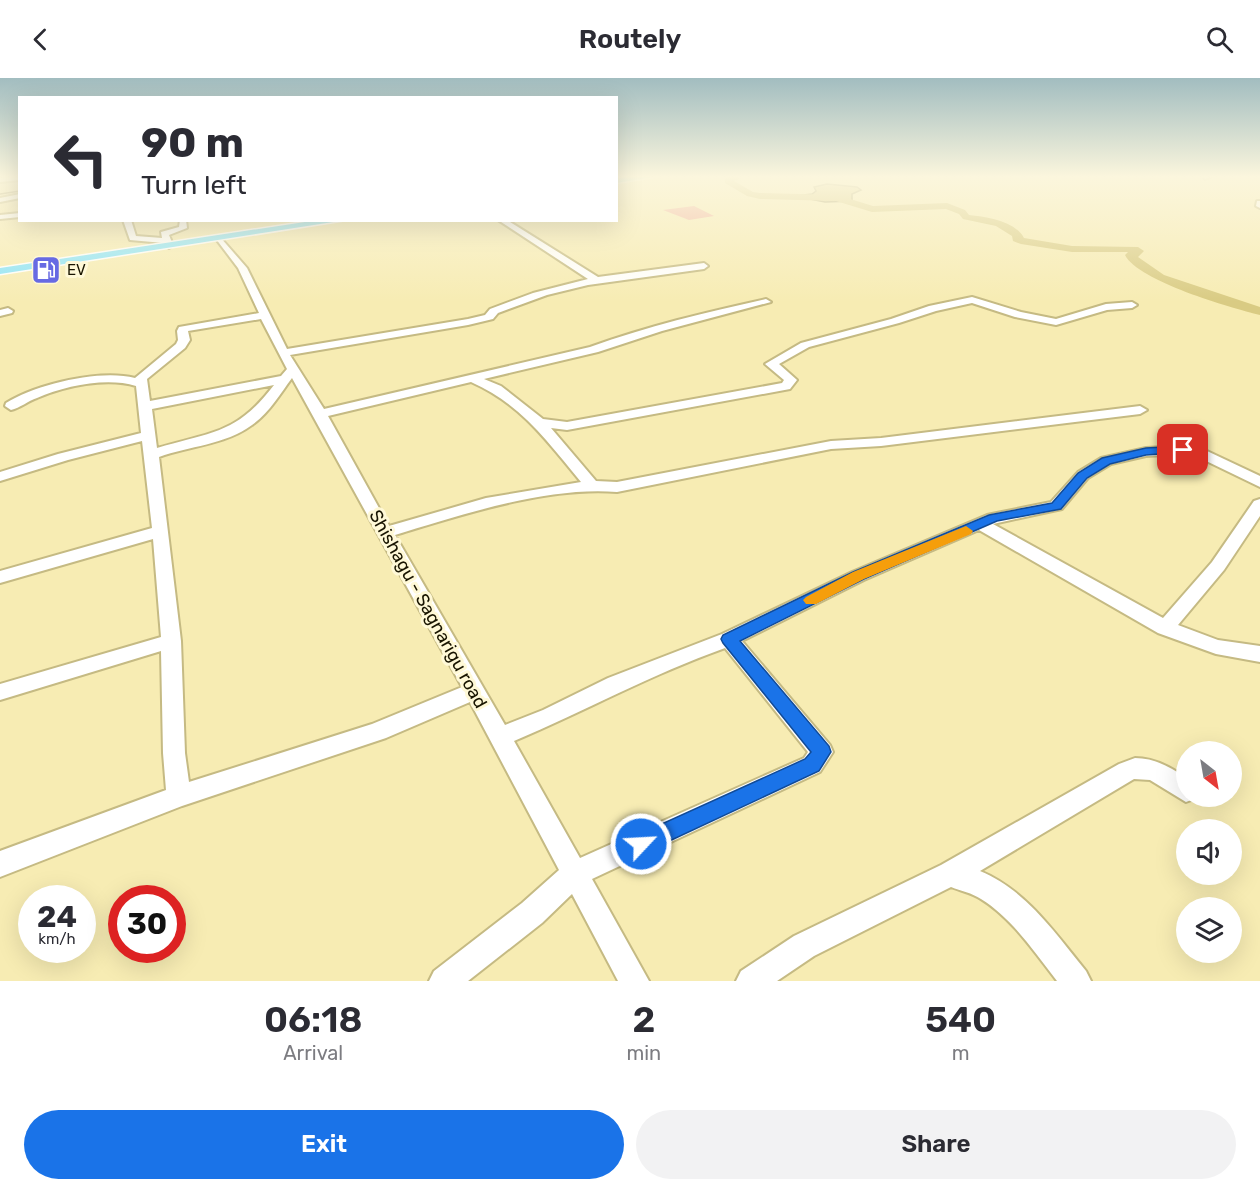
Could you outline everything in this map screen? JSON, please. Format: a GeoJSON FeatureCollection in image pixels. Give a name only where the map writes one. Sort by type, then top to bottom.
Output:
{"type":"FeatureCollection","features":[{"type":"Feature","properties":{"kind":"main road"},"geometry":{"type":"LineString","coordinates":[[0,271],[321,222]]}},
{"type":"Feature","properties":{"kind":"street"},"geometry":{"type":"LineString","coordinates":[[128,222],[133,238],[169,244]]}},
{"type":"Feature","properties":{"kind":"street"},"geometry":{"type":"LineString","coordinates":[[169,244],[165,234],[183,228],[183,222]]}},
{"type":"Feature","properties":{"kind":"street"},"geometry":{"type":"LineString","coordinates":[[504,222],[597,281]]}},
{"type":"Feature","properties":{"kind":"street","name":"Shishagu - Sagnarigu road"},"geometry":{"type":"LineString","coordinates":[[220,238],[242,268],[287,367],[320,414],[634,981]]}},
{"type":"Feature","properties":{"kind":"street"},"geometry":{"type":"LineString","coordinates":[[146,406],[287,367],[489,317],[494,311],[550,291],[648,272],[704,266]]}},
{"type":"Feature","properties":{"kind":"street"},"geometry":{"type":"LineString","coordinates":[[539,423],[567,426],[612,420],[786,386],[791,380],[771,364],[805,345],[895,321],[933,308],[972,300],[1029,318],[1056,322],[1106,307],[1132,305]]}},
{"type":"Feature","properties":{"kind":"street"},"geometry":{"type":"LineString","coordinates":[[320,414],[475,380],[594,350],[671,325],[766,302]]}},
{"type":"Feature","properties":{"kind":"street"},"geometry":{"type":"LineString","coordinates":[[178,796],[174,753],[171,641],[161,531],[146,406],[141,384],[142,375],[181,346],[184,340],[183,329],[265,315]]}},
{"type":"Feature","properties":{"kind":"street"},"geometry":{"type":"LineString","coordinates":[[152,455],[171,447],[198,442],[240,427],[256,414],[287,367]]}},
{"type":"Feature","properties":{"kind":"street"},"geometry":{"type":"LineString","coordinates":[[11,406],[17,400],[32,394],[89,382],[125,378],[141,384]]}},
{"type":"Feature","properties":{"kind":"street"},"geometry":{"type":"LineString","coordinates":[[475,380],[497,389],[539,423],[591,485]]}},
{"type":"Feature","properties":{"kind":"street"},"geometry":{"type":"LineString","coordinates":[[385,532],[486,503],[591,485],[618,488],[831,445],[881,442],[1140,410]]}},
{"type":"Feature","properties":{"kind":"street"},"geometry":{"type":"LineString","coordinates":[[0,477],[63,457],[149,435]]}},
{"type":"Feature","properties":{"kind":"street"},"geometry":{"type":"LineString","coordinates":[[500,738],[615,684],[729,639],[858,576],[993,518],[1056,506],[1083,475],[1106,461],[1146,452],[1183,450],[1202,453],[1260,482]]}},
{"type":"Feature","properties":{"kind":"street"},"geometry":{"type":"LineString","coordinates":[[1165,628],[1218,566],[1260,504]]}},
{"type":"Feature","properties":{"kind":"street"},"geometry":{"type":"LineString","coordinates":[[981,524],[1165,628],[1216,647],[1260,654]]}},
{"type":"Feature","properties":{"kind":"street"},"geometry":{"type":"LineString","coordinates":[[0,577],[161,531]]}},
{"type":"Feature","properties":{"kind":"street"},"geometry":{"type":"LineString","coordinates":[[444,981],[532,913],[576,873],[812,765],[822,752],[729,639]]}},
{"type":"Feature","properties":{"kind":"street"},"geometry":{"type":"LineString","coordinates":[[0,692],[171,641]]}},
{"type":"Feature","properties":{"kind":"street"},"geometry":{"type":"LineString","coordinates":[[0,864],[178,796],[336,746],[474,691]]}},
{"type":"Feature","properties":{"kind":"street"},"geometry":{"type":"LineString","coordinates":[[751,981],[804,946],[950,874],[1133,768],[1158,772],[1176,784]]}},
{"type":"Feature","properties":{"kind":"street"},"geometry":{"type":"LineString","coordinates":[[950,874],[978,883],[1003,898],[1076,981]]}},
{"type":"Feature","properties":{"kind":"waterway"},"geometry":{"type":"LineString","coordinates":[[972,218],[999,224],[1017,235],[1017,239],[1021,241],[1072,249],[1134,249],[1139,251],[1131,255],[1133,259],[1160,278],[1260,311]]}},
{"type":"Feature","properties":{"kind":"slow traffic"},"geometry":{"type":"LineString","coordinates":[[811,600],[858,576],[966,531]]}},
{"type":"Feature","properties":{"kind":"place","name":"EV"},"geometry":{"type":"Point","coordinates":[46,270]}},
{"type":"Feature","properties":{"kind":"route"},"geometry":{"type":"LineString","coordinates":[[641,844],[812,765],[822,752],[729,639],[858,576],[993,518],[1056,506],[1083,475],[1106,461],[1146,452],[1183,450]]}}]}
